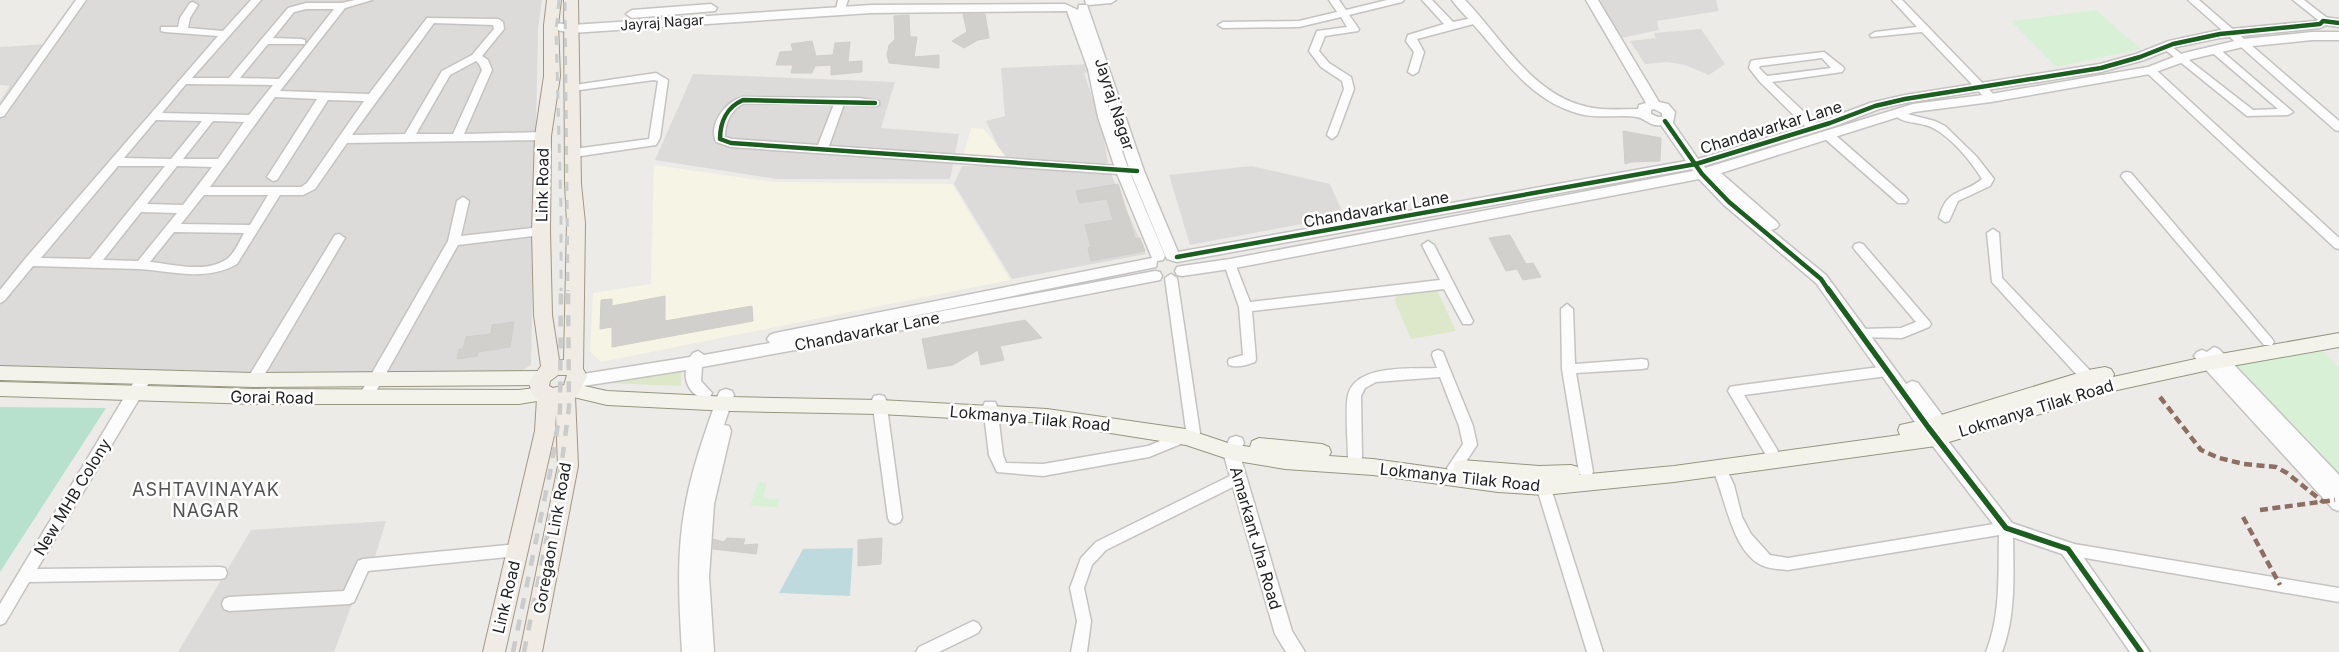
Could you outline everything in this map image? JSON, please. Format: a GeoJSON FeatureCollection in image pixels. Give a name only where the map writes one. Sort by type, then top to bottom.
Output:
{"type":"FeatureCollection","features":[{"type":"Feature","properties":{"kind":"main road","name":"Link Road"},"geometry":{"type":"LineString","coordinates":[[554,0],[551,25],[552,76],[543,136],[541,231],[543,315],[562,383]]}},
{"type":"Feature","properties":{"kind":"main road","name":"Link Road"},"geometry":{"type":"LineString","coordinates":[[494,652],[545,430],[562,383],[574,153],[571,0]]}},
{"type":"Feature","properties":{"kind":"main road","name":"Lokmanya Tilak Road"},"geometry":{"type":"LineString","coordinates":[[2212,358],[2268,342],[2339,330]]}},
{"type":"Feature","properties":{"kind":"main road","name":"Lokmanya Tilak Road"},"geometry":{"type":"LineString","coordinates":[[562,383],[607,398],[880,403],[990,410],[1068,410],[1189,435],[1233,448],[1368,464],[1498,484],[1719,468],[1935,429],[2050,404],[2092,382],[2212,358],[2339,340]]}},
{"type":"Feature","properties":{"kind":"main road","name":"Gorai Road"},"geometry":{"type":"LineString","coordinates":[[0,373],[254,380],[562,383]]}},
{"type":"Feature","properties":{"kind":"main road","name":"Gorai Road"},"geometry":{"type":"LineString","coordinates":[[0,389],[133,395],[365,398],[519,397],[562,383]]}},
{"type":"Feature","properties":{"kind":"main road","name":"Lokmanya Tilak Road"},"geometry":{"type":"LineString","coordinates":[[562,383],[704,393],[728,400]]}},
{"type":"Feature","properties":{"kind":"main road","name":"Goregaon Link Road"},"geometry":{"type":"LineString","coordinates":[[531,652],[568,466],[562,383]]}},
{"type":"Feature","properties":{"kind":"main road","name":"Lokmanya Tilak Road"},"geometry":{"type":"LineString","coordinates":[[1368,464],[1454,468],[1542,481],[1586,472],[1771,451],[1935,429]]}},
{"type":"Feature","properties":{"kind":"street"},"geometry":{"type":"LineString","coordinates":[[0,114],[81,0]]}},
{"type":"Feature","properties":{"kind":"street"},"geometry":{"type":"LineString","coordinates":[[0,298],[182,81],[256,0]]}},
{"type":"Feature","properties":{"kind":"street"},"geometry":{"type":"LineString","coordinates":[[234,78],[291,10],[306,6],[342,6],[367,0]]}},
{"type":"Feature","properties":{"kind":"street"},"geometry":{"type":"LineString","coordinates":[[917,0],[1074,5],[1110,0]]}},
{"type":"Feature","properties":{"kind":"street"},"geometry":{"type":"LineString","coordinates":[[1332,135],[1349,89],[1347,78],[1325,65],[1314,51],[1321,32],[1354,29],[1334,0]]}},
{"type":"Feature","properties":{"kind":"street"},"geometry":{"type":"LineString","coordinates":[[1224,25],[1299,24],[1399,0]]}},
{"type":"Feature","properties":{"kind":"street"},"geometry":{"type":"LineString","coordinates":[[1427,0],[1451,26]]}},
{"type":"Feature","properties":{"kind":"street"},"geometry":{"type":"LineString","coordinates":[[1458,0],[1527,77],[1567,105],[1595,112],[1643,113],[1652,120],[1665,121],[1670,117],[1669,112],[1663,107],[1654,104],[1644,108],[1643,113]]}},
{"type":"Feature","properties":{"kind":"street"},"geometry":{"type":"LineString","coordinates":[[1592,0],[1654,104]]}},
{"type":"Feature","properties":{"kind":"street"},"geometry":{"type":"LineString","coordinates":[[1897,0],[1991,98]]}},
{"type":"Feature","properties":{"kind":"street"},"geometry":{"type":"LineString","coordinates":[[2193,0],[2339,126]]}},
{"type":"Feature","properties":{"kind":"street"},"geometry":{"type":"LineString","coordinates":[[2298,0],[2332,23]]}},
{"type":"Feature","properties":{"kind":"street","name":"Jayraj Nagar"},"geometry":{"type":"LineString","coordinates":[[551,25],[842,4],[1074,5],[1096,61],[1123,171],[1141,198],[1167,265]]}},
{"type":"Feature","properties":{"kind":"street"},"geometry":{"type":"LineString","coordinates":[[182,31],[185,18],[193,6]]}},
{"type":"Feature","properties":{"kind":"street"},"geometry":{"type":"LineString","coordinates":[[141,265],[201,191],[252,119],[284,82],[342,6]]}},
{"type":"Feature","properties":{"kind":"street"},"geometry":{"type":"LineString","coordinates":[[201,191],[303,191],[311,186],[372,98],[431,20],[498,22],[499,29],[476,58],[446,73],[409,137]]}},
{"type":"Feature","properties":{"kind":"street"},"geometry":{"type":"LineString","coordinates":[[1413,72],[1419,52],[1411,41],[1412,37],[1477,20]]}},
{"type":"Feature","properties":{"kind":"street","name":"Chandavarkar Lane"},"geometry":{"type":"LineString","coordinates":[[562,383],[1167,265],[1703,170],[1814,128],[1890,102],[2101,68],[2140,57],[2167,46],[2230,33],[2332,23]]}},
{"type":"Feature","properties":{"kind":"street","name":"Chandavarkar Lane"},"geometry":{"type":"LineString","coordinates":[[2332,23],[2322,29],[2336,36]]}},
{"type":"Feature","properties":{"kind":"street"},"geometry":{"type":"LineString","coordinates":[[165,29],[226,34]]}},
{"type":"Feature","properties":{"kind":"street"},"geometry":{"type":"LineString","coordinates":[[1875,35],[1925,29]]}},
{"type":"Feature","properties":{"kind":"street","name":"Chandavarkar Lane"},"geometry":{"type":"LineString","coordinates":[[1167,265],[1230,264],[1703,170],[1829,136],[1898,113],[1935,105],[1991,98],[2150,70],[2185,57],[2243,43],[2270,39],[2336,36]]}},
{"type":"Feature","properties":{"kind":"street"},"geometry":{"type":"LineString","coordinates":[[265,41],[301,42]]}},
{"type":"Feature","properties":{"kind":"street"},"geometry":{"type":"LineString","coordinates":[[2167,46],[2185,57],[2248,112],[2261,115],[2288,110],[2213,49]]}},
{"type":"Feature","properties":{"kind":"street"},"geometry":{"type":"LineString","coordinates":[[1764,80],[1838,70],[1839,68],[1824,54],[1755,63],[1754,68],[1764,80],[1814,128]]}},
{"type":"Feature","properties":{"kind":"street"},"geometry":{"type":"LineString","coordinates":[[457,136],[487,70],[484,62],[476,58]]}},
{"type":"Feature","properties":{"kind":"street"},"geometry":{"type":"LineString","coordinates":[[182,81],[275,76],[287,68],[298,64]]}},
{"type":"Feature","properties":{"kind":"street"},"geometry":{"type":"LineString","coordinates":[[2150,70],[2339,245]]}},
{"type":"Feature","properties":{"kind":"street"},"geometry":{"type":"LineString","coordinates":[[572,88],[656,76],[662,80],[655,138],[652,142],[574,153]]}},
{"type":"Feature","properties":{"kind":"street"},"geometry":{"type":"LineString","coordinates":[[234,78],[284,82]]}},
{"type":"Feature","properties":{"kind":"street"},"geometry":{"type":"LineString","coordinates":[[273,94],[372,98]]}},
{"type":"Feature","properties":{"kind":"street"},"geometry":{"type":"LineString","coordinates":[[273,178],[324,96]]}},
{"type":"Feature","properties":{"kind":"street"},"geometry":{"type":"LineString","coordinates":[[875,103],[743,100],[734,103],[730,108],[719,133],[720,138],[731,143],[1137,172]]}},
{"type":"Feature","properties":{"kind":"street"},"geometry":{"type":"LineString","coordinates":[[822,150],[840,101]]}},
{"type":"Feature","properties":{"kind":"street"},"geometry":{"type":"LineString","coordinates":[[1898,113],[1911,120],[1938,126],[1976,162],[1988,179],[1986,183],[1956,197],[1947,205],[1946,218]]}},
{"type":"Feature","properties":{"kind":"street"},"geometry":{"type":"LineString","coordinates":[[154,116],[252,119]]}},
{"type":"Feature","properties":{"kind":"street","name":"Jayraj Nagar"},"geometry":{"type":"LineString","coordinates":[[1111,116],[1137,172],[1141,198]]}},
{"type":"Feature","properties":{"kind":"street"},"geometry":{"type":"LineString","coordinates":[[94,263],[210,118]]}},
{"type":"Feature","properties":{"kind":"street"},"geometry":{"type":"LineString","coordinates":[[1665,121],[1729,202],[1821,279],[1867,333],[2006,528],[2003,620],[2000,641],[1994,652]]}},
{"type":"Feature","properties":{"kind":"street"},"geometry":{"type":"LineString","coordinates":[[344,139],[543,136]]}},
{"type":"Feature","properties":{"kind":"street"},"geometry":{"type":"LineString","coordinates":[[1829,136],[1902,200]]}},
{"type":"Feature","properties":{"kind":"street"},"geometry":{"type":"LineString","coordinates":[[115,162],[221,163]]}},
{"type":"Feature","properties":{"kind":"street"},"geometry":{"type":"LineString","coordinates":[[2127,176],[2268,342]]}},
{"type":"Feature","properties":{"kind":"street"},"geometry":{"type":"LineString","coordinates":[[30,262],[141,265],[205,271],[223,268],[233,261],[276,192]]}},
{"type":"Feature","properties":{"kind":"street"},"geometry":{"type":"LineString","coordinates":[[365,398],[454,241],[463,202]]}},
{"type":"Feature","properties":{"kind":"street"},"geometry":{"type":"LineString","coordinates":[[138,208],[187,209]]}},
{"type":"Feature","properties":{"kind":"street"},"geometry":{"type":"LineString","coordinates":[[170,228],[252,229]]}},
{"type":"Feature","properties":{"kind":"street"},"geometry":{"type":"LineString","coordinates":[[454,241],[541,231]]}},
{"type":"Feature","properties":{"kind":"street"},"geometry":{"type":"LineString","coordinates":[[1993,234],[1996,279],[2092,382]]}},
{"type":"Feature","properties":{"kind":"street"},"geometry":{"type":"LineString","coordinates":[[254,380],[339,238]]}},
{"type":"Feature","properties":{"kind":"street"},"geometry":{"type":"LineString","coordinates":[[1428,245],[1466,321]]}},
{"type":"Feature","properties":{"kind":"street"},"geometry":{"type":"LineString","coordinates":[[1859,247],[1925,324],[1902,333],[1867,333]]}},
{"type":"Feature","properties":{"kind":"street"},"geometry":{"type":"LineString","coordinates":[[1230,264],[1245,307],[1250,359],[1234,362]]}},
{"type":"Feature","properties":{"kind":"street"},"geometry":{"type":"LineString","coordinates":[[990,410],[999,464],[1002,468],[1043,470],[1149,451],[1189,435],[1167,265]]}},
{"type":"Feature","properties":{"kind":"street"},"geometry":{"type":"LineString","coordinates":[[1245,307],[1448,284]]}},
{"type":"Feature","properties":{"kind":"street"},"geometry":{"type":"LineString","coordinates":[[1567,309],[1566,345],[1571,398],[1586,472]]}},
{"type":"Feature","properties":{"kind":"street"},"geometry":{"type":"LineString","coordinates":[[1867,333],[1887,370],[1935,429]]}},
{"type":"Feature","properties":{"kind":"street"},"geometry":{"type":"LineString","coordinates":[[1438,355],[1466,426],[1470,445],[1454,468]]}},
{"type":"Feature","properties":{"kind":"street"},"geometry":{"type":"LineString","coordinates":[[697,358],[692,378],[698,390],[704,393]]}},
{"type":"Feature","properties":{"kind":"street"},"geometry":{"type":"LineString","coordinates":[[2212,358],[2339,486]]}},
{"type":"Feature","properties":{"kind":"street"},"geometry":{"type":"LineString","coordinates":[[2212,358],[2339,504]]}},
{"type":"Feature","properties":{"kind":"street"},"geometry":{"type":"LineString","coordinates":[[1568,369],[1642,364]]}},
{"type":"Feature","properties":{"kind":"street"},"geometry":{"type":"LineString","coordinates":[[1771,451],[1735,390],[1887,370]]}},
{"type":"Feature","properties":{"kind":"street"},"geometry":{"type":"LineString","coordinates":[[1368,464],[1354,396],[1360,384],[1374,377],[1444,372]]}},
{"type":"Feature","properties":{"kind":"street","name":"New MHB Colony"},"geometry":{"type":"LineString","coordinates":[[0,618],[145,378]]}},
{"type":"Feature","properties":{"kind":"street"},"geometry":{"type":"LineString","coordinates":[[690,652],[687,576],[694,504],[702,468],[728,400]]}},
{"type":"Feature","properties":{"kind":"street"},"geometry":{"type":"LineString","coordinates":[[705,652],[700,578],[706,504],[728,400]]}},
{"type":"Feature","properties":{"kind":"street"},"geometry":{"type":"LineString","coordinates":[[880,403],[895,518]]}},
{"type":"Feature","properties":{"kind":"street","name":"Amarkant Jha Road"},"geometry":{"type":"LineString","coordinates":[[1233,448],[1238,478],[1284,634],[1284,652]]}},
{"type":"Feature","properties":{"kind":"street"},"geometry":{"type":"LineString","coordinates":[[1719,468],[1728,483],[1735,519],[1754,549],[1763,559],[1773,562],[1788,564],[2006,528],[2068,549],[2339,595]]}},
{"type":"Feature","properties":{"kind":"street"},"geometry":{"type":"LineString","coordinates":[[1079,652],[1084,621],[1077,588],[1086,562],[1101,546],[1238,478]]}},
{"type":"Feature","properties":{"kind":"street"},"geometry":{"type":"LineString","coordinates":[[1542,481],[1595,652]]}},
{"type":"Feature","properties":{"kind":"street"},"geometry":{"type":"LineString","coordinates":[[2068,549],[2141,652]]}},
{"type":"Feature","properties":{"kind":"street"},"geometry":{"type":"LineString","coordinates":[[229,604],[349,597],[363,565],[517,550]]}},
{"type":"Feature","properties":{"kind":"street"},"geometry":{"type":"LineString","coordinates":[[25,576],[220,573]]}},
{"type":"Feature","properties":{"kind":"street"},"geometry":{"type":"LineString","coordinates":[[924,652],[973,628]]}},
{"type":"Feature","properties":{"kind":"street","name":"Amarkant Jha Road"},"geometry":{"type":"LineString","coordinates":[[1284,634],[1296,652]]}},
{"type":"Feature","properties":{"kind":"shaded area"},"geometry":{"type":"Polygon","coordinates":[[[79,0],[542,0],[538,29],[531,365],[518,373],[147,372],[0,366],[0,101],[10,86],[0,85],[0,47],[48,44],[79,0]]]}},
{"type":"Feature","properties":{"kind":"shaded area"},"geometry":{"type":"Polygon","coordinates":[[[1600,0],[1716,0],[1719,11],[1657,21],[1659,30],[1621,38],[1600,0]]]}},
{"type":"Feature","properties":{"kind":"shaded area"},"geometry":{"type":"Polygon","coordinates":[[[1701,29],[1725,64],[1709,75],[1685,65],[1668,62],[1645,64],[1630,41],[1656,38],[1654,33],[1701,29]]]}},
{"type":"Feature","properties":{"kind":"shaded area"},"geometry":{"type":"Polygon","coordinates":[[[1090,64],[1092,71],[1084,73],[1101,123],[1108,163],[1093,167],[1006,163],[986,121],[1005,116],[1001,68],[1090,64]]]}},
{"type":"Feature","properties":{"kind":"shaded area"},"geometry":{"type":"Polygon","coordinates":[[[693,74],[895,82],[881,128],[959,134],[950,179],[777,179],[655,160],[693,74]]]}},
{"type":"Feature","properties":{"kind":"shaded area"},"geometry":{"type":"Polygon","coordinates":[[[971,128],[984,129],[1011,163],[962,160],[971,128]]]}},
{"type":"Feature","properties":{"kind":"shaded area"},"geometry":{"type":"Polygon","coordinates":[[[654,165],[773,182],[952,184],[1010,280],[601,362],[590,351],[593,293],[651,284],[654,165]]]}},
{"type":"Feature","properties":{"kind":"shaded area"},"geometry":{"type":"Polygon","coordinates":[[[962,166],[1041,166],[1105,171],[1111,174],[1146,254],[1012,279],[954,184],[962,166]]]}},
{"type":"Feature","properties":{"kind":"shaded area"},"geometry":{"type":"Polygon","coordinates":[[[1251,166],[1330,184],[1344,216],[1190,245],[1169,175],[1251,166]]]}},
{"type":"Feature","properties":{"kind":"shaded area"},"geometry":{"type":"Polygon","coordinates":[[[386,521],[374,560],[477,560],[364,572],[334,652],[178,652],[251,530],[386,521]]]}},
{"type":"Feature","properties":{"kind":"green space"},"geometry":{"type":"Polygon","coordinates":[[[2096,10],[2141,49],[2056,67],[2011,21],[2096,10]]]}},
{"type":"Feature","properties":{"kind":"green space"},"geometry":{"type":"Polygon","coordinates":[[[1437,290],[1456,331],[1411,339],[1394,299],[1398,296],[1437,290]]]}},
{"type":"Feature","properties":{"kind":"green space"},"geometry":{"type":"Polygon","coordinates":[[[2323,351],[2339,367],[2339,482],[2230,366],[2323,351]]]}},
{"type":"Feature","properties":{"kind":"green space"},"geometry":{"type":"Polygon","coordinates":[[[681,371],[681,386],[608,383],[681,371]]]}},
{"type":"Feature","properties":{"kind":"green space"},"geometry":{"type":"Polygon","coordinates":[[[0,407],[106,408],[0,572],[0,407]]]}},
{"type":"Feature","properties":{"kind":"green space"},"geometry":{"type":"Polygon","coordinates":[[[758,482],[767,483],[763,498],[780,499],[777,507],[750,506],[758,482]]]}},
{"type":"Feature","properties":{"kind":"water"},"geometry":{"type":"Polygon","coordinates":[[[853,548],[850,596],[779,593],[803,549],[853,548]]]}},
{"type":"Feature","properties":{"kind":"building"},"geometry":{"type":"Polygon","coordinates":[[[963,14],[985,14],[989,38],[978,40],[964,48],[952,41],[967,32],[963,14]]]}},
{"type":"Feature","properties":{"kind":"building"},"geometry":{"type":"Polygon","coordinates":[[[909,15],[910,37],[917,37],[914,57],[939,55],[939,68],[889,63],[887,55],[889,45],[895,39],[894,16],[909,15]]]}},
{"type":"Feature","properties":{"kind":"building"},"geometry":{"type":"Polygon","coordinates":[[[812,41],[816,56],[833,55],[835,43],[850,42],[848,62],[862,61],[862,72],[831,75],[831,65],[815,66],[812,73],[791,73],[793,65],[776,65],[780,52],[793,51],[791,44],[812,41]]]}},
{"type":"Feature","properties":{"kind":"building"},"geometry":{"type":"Polygon","coordinates":[[[1623,131],[1661,138],[1660,161],[1625,164],[1623,131]]]}},
{"type":"Feature","properties":{"kind":"building"},"geometry":{"type":"Polygon","coordinates":[[[1118,184],[1135,239],[1140,238],[1145,251],[1091,261],[1088,248],[1091,247],[1085,225],[1113,220],[1107,199],[1079,203],[1076,191],[1118,184]]]}},
{"type":"Feature","properties":{"kind":"building"},"geometry":{"type":"Polygon","coordinates":[[[1510,235],[1526,264],[1533,263],[1541,277],[1523,280],[1517,269],[1506,271],[1489,238],[1510,235]]]}},
{"type":"Feature","properties":{"kind":"building"},"geometry":{"type":"Polygon","coordinates":[[[665,296],[665,321],[752,306],[753,321],[612,347],[612,327],[600,329],[601,300],[612,299],[612,306],[665,296]]]}},
{"type":"Feature","properties":{"kind":"building"},"geometry":{"type":"Polygon","coordinates":[[[1025,320],[1042,338],[1000,346],[1004,360],[981,365],[978,350],[953,365],[928,369],[922,339],[1025,320]]]}},
{"type":"Feature","properties":{"kind":"building"},"geometry":{"type":"Polygon","coordinates":[[[514,322],[510,347],[478,352],[477,356],[457,359],[459,349],[463,349],[466,337],[491,334],[492,325],[514,322]]]}},
{"type":"Feature","properties":{"kind":"building"},"geometry":{"type":"Polygon","coordinates":[[[727,538],[745,539],[743,545],[758,544],[756,554],[713,549],[713,539],[724,542],[727,538]]]}},
{"type":"Feature","properties":{"kind":"building"},"geometry":{"type":"Polygon","coordinates":[[[882,538],[881,564],[858,566],[858,540],[882,538]]]}},
{"type":"Feature","properties":{"kind":"railway"},"geometry":{"type":"LineString","coordinates":[[559,0],[556,31],[561,210],[561,289]]}},
{"type":"Feature","properties":{"kind":"railway"},"geometry":{"type":"LineString","coordinates":[[565,2],[568,291]]}},
{"type":"Feature","properties":{"kind":"railway"},"geometry":{"type":"LineString","coordinates":[[513,652],[552,463],[560,411],[561,289]]}},
{"type":"Feature","properties":{"kind":"railway"},"geometry":{"type":"LineString","coordinates":[[524,652],[562,461],[569,407],[568,289]]}},
{"type":"Feature","properties":{"kind":"marked path"},"geometry":{"type":"LineString","coordinates":[[2160,397],[2201,450],[2219,458],[2244,464],[2276,467],[2287,473],[2323,502]]}},
{"type":"Feature","properties":{"kind":"marked path"},"geometry":{"type":"LineString","coordinates":[[2260,510],[2335,500]]}},
{"type":"Feature","properties":{"kind":"marked path"},"geometry":{"type":"LineString","coordinates":[[2243,517],[2280,585]]}},
{"type":"Feature","properties":{"kind":"cycle path"},"geometry":{"type":"LineString","coordinates":[[1177,257],[1696,164],[1830,123],[1875,106],[1905,99],[2101,68],[2140,57],[2173,44],[2220,34],[2320,24],[2323,21],[2339,23]]}},
{"type":"Feature","properties":{"kind":"cycle path"},"geometry":{"type":"LineString","coordinates":[[875,103],[859,101],[743,100],[733,106],[726,115],[721,127],[720,139],[731,143],[1137,171]]}},
{"type":"Feature","properties":{"kind":"cycle path"},"geometry":{"type":"LineString","coordinates":[[1665,121],[1702,174],[1729,202],[1821,279],[1928,427],[2006,528],[2068,549],[2141,652]]}},
{"type":"Feature","properties":{"kind":"district","name":"ASHTAVINAYAK NAGAR"},"geometry":{"type":"Point","coordinates":[206,499]}}]}
